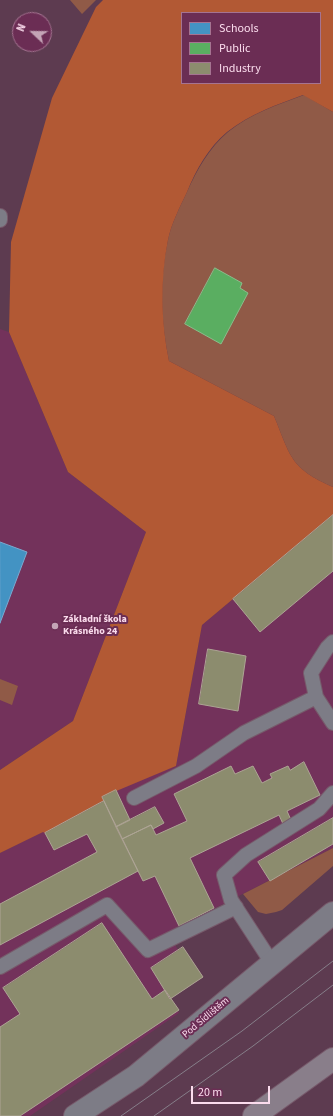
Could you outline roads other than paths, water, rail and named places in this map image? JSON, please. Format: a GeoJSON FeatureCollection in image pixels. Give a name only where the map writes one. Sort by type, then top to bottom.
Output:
{"type":"FeatureCollection","features":[{"type":"Feature","properties":{"kind":"highway"},"geometry":{"type":"LineString","coordinates":[[254,1116],[333,1059]]}},
{"type":"Feature","properties":{"kind":"street","name":"Pod Sídlištěm"},"geometry":{"type":"LineString","coordinates":[[75,1116],[136,1076],[333,913]]}},
{"type":"Feature","properties":{"kind":"lane"},"geometry":{"type":"LineString","coordinates":[[333,642],[327,648],[311,673],[316,697],[333,723]]}},
{"type":"Feature","properties":{"kind":"lane"},"geometry":{"type":"LineString","coordinates":[[134,798],[196,766],[244,734],[316,697]]}},
{"type":"Feature","properties":{"kind":"lane"},"geometry":{"type":"LineString","coordinates":[[272,963],[231,900],[224,875],[246,855],[319,809],[333,793]]}},
{"type":"Feature","properties":{"kind":"lane"},"geometry":{"type":"LineString","coordinates":[[0,967],[106,905],[148,950],[236,907]]}},
{"type":"Feature","properties":{"kind":"tram line"},"geometry":{"type":"LineString","coordinates":[[121,1116],[242,1031],[333,961]]}},
{"type":"Feature","properties":{"kind":"tram line"},"geometry":{"type":"LineString","coordinates":[[154,1116],[253,1046],[333,985]]}},
{"type":"Feature","properties":{"kind":"place","name":"Základní škola Krásného 24"},"geometry":{"type":"Point","coordinates":[55,626]}}]}
